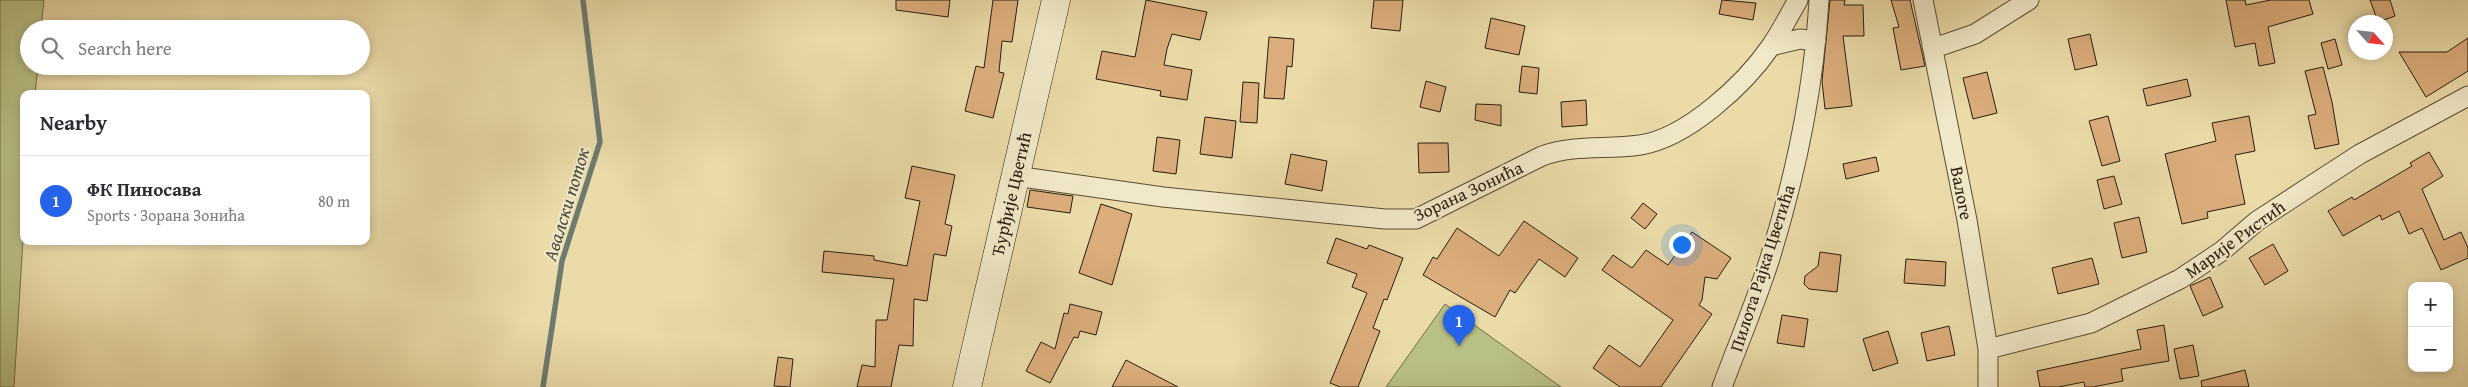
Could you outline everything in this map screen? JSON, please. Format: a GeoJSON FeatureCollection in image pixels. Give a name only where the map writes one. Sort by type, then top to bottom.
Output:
{"type":"FeatureCollection","features":[{"type":"Feature","properties":{"kind":"street","name":"Ђурђије Цветић"},"geometry":{"type":"LineString","coordinates":[[966,387],[1056,0]]}},
{"type":"Feature","properties":{"kind":"street","name":"Зорана Зонића"},"geometry":{"type":"LineString","coordinates":[[1015,176],[1163,198],[1386,219],[1416,219],[1542,156],[1560,149],[1642,145],[1670,135],[1695,122],[1724,98],[1771,46],[1798,0]]}},
{"type":"Feature","properties":{"kind":"street","name":"Пилота Рајка Цветића"},"geometry":{"type":"LineString","coordinates":[[1722,387],[1769,259],[1789,193],[1804,125],[1816,41],[1819,0]]}},
{"type":"Feature","properties":{"kind":"street","name":"Валоге"},"geometry":{"type":"LineString","coordinates":[[1923,0],[1967,220],[1988,349],[1988,387]]}},
{"type":"Feature","properties":{"kind":"street"},"geometry":{"type":"LineString","coordinates":[[1934,48],[1975,34],[2028,0]]}},
{"type":"Feature","properties":{"kind":"street"},"geometry":{"type":"LineString","coordinates":[[1771,46],[1800,39],[1816,41]]}},
{"type":"Feature","properties":{"kind":"street","name":"Марије Ристић"},"geometry":{"type":"LineString","coordinates":[[1988,349],[2091,323],[2148,296],[2180,279],[2222,251],[2257,221],[2360,154],[2468,96]]}},
{"type":"Feature","properties":{"kind":"green space"},"geometry":{"type":"Polygon","coordinates":[[[0,0],[44,0],[42,20],[20,20],[20,75],[37,75],[35,90],[20,90],[20,245],[23,245],[14,387],[0,387],[0,0]]]}},
{"type":"Feature","properties":{"kind":"green space"},"geometry":{"type":"Polygon","coordinates":[[[1445,304],[1561,387],[1386,387],[1445,304]]]}},
{"type":"Feature","properties":{"kind":"building"},"geometry":{"type":"Polygon","coordinates":[[[896,0],[950,0],[948,17],[896,10],[896,0]]]}},
{"type":"Feature","properties":{"kind":"building"},"geometry":{"type":"Polygon","coordinates":[[[993,0],[1018,0],[1012,42],[1002,41],[999,72],[1004,73],[993,118],[965,111],[976,66],[984,68],[993,0]]]}},
{"type":"Feature","properties":{"kind":"building"},"geometry":{"type":"Polygon","coordinates":[[[1146,0],[1207,12],[1200,40],[1172,34],[1167,49],[1164,65],[1192,70],[1187,100],[1160,96],[1161,91],[1096,79],[1102,51],[1135,57],[1146,0]]]}},
{"type":"Feature","properties":{"kind":"building"},"geometry":{"type":"Polygon","coordinates":[[[1374,0],[1403,0],[1400,31],[1371,28],[1374,0]]]}},
{"type":"Feature","properties":{"kind":"building"},"geometry":{"type":"Polygon","coordinates":[[[1722,0],[1756,3],[1753,20],[1719,14],[1722,0]]]}},
{"type":"Feature","properties":{"kind":"building"},"geometry":{"type":"Polygon","coordinates":[[[1830,0],[1845,0],[1844,5],[1863,5],[1864,36],[1843,36],[1852,106],[1825,109],[1822,81],[1830,0]]]}},
{"type":"Feature","properties":{"kind":"building"},"geometry":{"type":"Polygon","coordinates":[[[1891,0],[1910,0],[1925,66],[1901,70],[1893,28],[1899,27],[1891,0]]]}},
{"type":"Feature","properties":{"kind":"building"},"geometry":{"type":"Polygon","coordinates":[[[2226,0],[2245,0],[2246,5],[2271,0],[2309,0],[2313,14],[2268,27],[2275,63],[2259,66],[2255,43],[2235,47],[2226,0]]]}},
{"type":"Feature","properties":{"kind":"building"},"geometry":{"type":"Polygon","coordinates":[[[2370,0],[2390,0],[2395,16],[2375,15],[2370,0]]]}},
{"type":"Feature","properties":{"kind":"building"},"geometry":{"type":"Polygon","coordinates":[[[1491,18],[1525,26],[1519,55],[1485,48],[1491,18]]]}},
{"type":"Feature","properties":{"kind":"building"},"geometry":{"type":"Polygon","coordinates":[[[2090,34],[2097,65],[2075,70],[2068,39],[2090,34]]]}},
{"type":"Feature","properties":{"kind":"building"},"geometry":{"type":"Polygon","coordinates":[[[1269,37],[1294,39],[1292,67],[1287,66],[1284,99],[1264,98],[1269,37]]]}},
{"type":"Feature","properties":{"kind":"building"},"geometry":{"type":"Polygon","coordinates":[[[2468,38],[2468,71],[2426,97],[2399,52],[2447,52],[2468,38]]]}},
{"type":"Feature","properties":{"kind":"building"},"geometry":{"type":"Polygon","coordinates":[[[2335,39],[2342,65],[2328,69],[2321,43],[2335,39]]]}},
{"type":"Feature","properties":{"kind":"building"},"geometry":{"type":"Polygon","coordinates":[[[1522,66],[1539,68],[1537,94],[1519,92],[1522,66]]]}},
{"type":"Feature","properties":{"kind":"building"},"geometry":{"type":"Polygon","coordinates":[[[2323,67],[2332,102],[2339,144],[2315,149],[2308,116],[2316,114],[2305,71],[2323,67]]]}},
{"type":"Feature","properties":{"kind":"building"},"geometry":{"type":"Polygon","coordinates":[[[1987,72],[1997,113],[1973,119],[1963,78],[1987,72]]]}},
{"type":"Feature","properties":{"kind":"building"},"geometry":{"type":"Polygon","coordinates":[[[2187,79],[2191,96],[2147,106],[2143,89],[2187,79]]]}},
{"type":"Feature","properties":{"kind":"building"},"geometry":{"type":"Polygon","coordinates":[[[1426,81],[1446,87],[1440,112],[1420,107],[1426,81]]]}},
{"type":"Feature","properties":{"kind":"building"},"geometry":{"type":"Polygon","coordinates":[[[1243,82],[1259,83],[1257,123],[1240,122],[1243,82]]]}},
{"type":"Feature","properties":{"kind":"building"},"geometry":{"type":"Polygon","coordinates":[[[1586,100],[1587,125],[1562,127],[1561,102],[1586,100]]]}},
{"type":"Feature","properties":{"kind":"building"},"geometry":{"type":"Polygon","coordinates":[[[1476,104],[1501,105],[1501,126],[1475,120],[1476,104]]]}},
{"type":"Feature","properties":{"kind":"building"},"geometry":{"type":"Polygon","coordinates":[[[2108,116],[2120,161],[2102,166],[2089,121],[2108,116]]]}},
{"type":"Feature","properties":{"kind":"building"},"geometry":{"type":"Polygon","coordinates":[[[2249,116],[2255,151],[2235,155],[2245,204],[2207,212],[2208,218],[2182,224],[2165,154],[2216,141],[2212,123],[2249,116]]]}},
{"type":"Feature","properties":{"kind":"building"},"geometry":{"type":"Polygon","coordinates":[[[1205,117],[1236,121],[1232,158],[1200,154],[1205,117]]]}},
{"type":"Feature","properties":{"kind":"building"},"geometry":{"type":"Polygon","coordinates":[[[1157,137],[1180,140],[1176,174],[1153,171],[1157,137]]]}},
{"type":"Feature","properties":{"kind":"building"},"geometry":{"type":"Polygon","coordinates":[[[1418,143],[1448,143],[1449,172],[1419,173],[1418,143]]]}},
{"type":"Feature","properties":{"kind":"building"},"geometry":{"type":"Polygon","coordinates":[[[2429,152],[2443,176],[2422,189],[2444,240],[2461,232],[2468,248],[2468,258],[2441,270],[2422,228],[2409,234],[2399,211],[2382,220],[2380,215],[2343,236],[2328,211],[2352,197],[2354,200],[2412,166],[2410,163],[2429,152]]]}},
{"type":"Feature","properties":{"kind":"building"},"geometry":{"type":"Polygon","coordinates":[[[1291,154],[1327,161],[1322,191],[1285,184],[1291,154]]]}},
{"type":"Feature","properties":{"kind":"building"},"geometry":{"type":"Polygon","coordinates":[[[1876,157],[1879,171],[1846,179],[1843,164],[1876,157]]]}},
{"type":"Feature","properties":{"kind":"building"},"geometry":{"type":"Polygon","coordinates":[[[912,166],[955,175],[945,224],[952,226],[946,256],[934,254],[927,301],[914,299],[913,346],[899,345],[891,387],[857,387],[862,365],[875,367],[876,320],[887,320],[894,279],[822,272],[824,251],[874,256],[874,260],[907,266],[920,201],[905,198],[912,166]]]}},
{"type":"Feature","properties":{"kind":"building"},"geometry":{"type":"Polygon","coordinates":[[[2114,176],[2122,204],[2104,209],[2097,180],[2114,176]]]}},
{"type":"Feature","properties":{"kind":"building"},"geometry":{"type":"Polygon","coordinates":[[[1030,190],[1073,196],[1070,213],[1027,207],[1030,190]]]}},
{"type":"Feature","properties":{"kind":"building"},"geometry":{"type":"Polygon","coordinates":[[[1643,203],[1657,214],[1645,229],[1631,218],[1643,203]]]}},
{"type":"Feature","properties":{"kind":"building"},"geometry":{"type":"Polygon","coordinates":[[[1101,204],[1132,214],[1112,285],[1079,273],[1101,204]]]}},
{"type":"Feature","properties":{"kind":"building"},"geometry":{"type":"Polygon","coordinates":[[[2139,217],[2147,252],[2122,258],[2114,223],[2139,217]]]}},
{"type":"Feature","properties":{"kind":"building"},"geometry":{"type":"Polygon","coordinates":[[[1524,221],[1578,258],[1565,277],[1539,259],[1515,293],[1510,290],[1495,317],[1423,275],[1433,257],[1437,259],[1457,228],[1499,256],[1524,221]]]}},
{"type":"Feature","properties":{"kind":"building"},"geometry":{"type":"Polygon","coordinates":[[[1692,232],[1731,258],[1717,279],[1705,277],[1702,300],[1699,305],[1712,314],[1661,387],[1620,387],[1593,368],[1609,345],[1640,367],[1673,320],[1602,270],[1613,255],[1632,268],[1646,250],[1668,265],[1692,232]]]}},
{"type":"Feature","properties":{"kind":"building"},"geometry":{"type":"Polygon","coordinates":[[[1336,238],[1367,249],[1369,245],[1403,258],[1387,300],[1384,299],[1373,328],[1380,331],[1358,387],[1340,387],[1330,383],[1367,293],[1352,287],[1357,274],[1327,263],[1336,238]]]}},
{"type":"Feature","properties":{"kind":"building"},"geometry":{"type":"Polygon","coordinates":[[[2273,244],[2288,271],[2265,285],[2249,258],[2273,244]]]}},
{"type":"Feature","properties":{"kind":"building"},"geometry":{"type":"Polygon","coordinates":[[[1820,252],[1841,255],[1837,292],[1809,289],[1804,284],[1805,276],[1818,266],[1820,252]]]}},
{"type":"Feature","properties":{"kind":"building"},"geometry":{"type":"Polygon","coordinates":[[[2092,258],[2099,284],[2058,294],[2052,268],[2092,258]]]}},
{"type":"Feature","properties":{"kind":"building"},"geometry":{"type":"Polygon","coordinates":[[[1906,259],[1946,262],[1945,286],[1904,283],[1906,259]]]}},
{"type":"Feature","properties":{"kind":"building"},"geometry":{"type":"Polygon","coordinates":[[[2210,277],[2223,307],[2203,316],[2190,286],[2210,277]]]}},
{"type":"Feature","properties":{"kind":"building"},"geometry":{"type":"Polygon","coordinates":[[[1070,304],[1102,312],[1096,335],[1080,331],[1078,338],[1074,337],[1050,383],[1026,371],[1041,342],[1055,349],[1064,313],[1068,314],[1070,304]]]}},
{"type":"Feature","properties":{"kind":"building"},"geometry":{"type":"Polygon","coordinates":[[[1782,315],[1808,319],[1804,347],[1777,343],[1782,315]]]}},
{"type":"Feature","properties":{"kind":"building"},"geometry":{"type":"Polygon","coordinates":[[[2164,325],[2169,361],[2121,369],[2123,381],[2093,387],[2085,387],[2084,382],[2058,387],[2040,387],[2037,371],[2141,349],[2137,330],[2164,325]]]}},
{"type":"Feature","properties":{"kind":"building"},"geometry":{"type":"Polygon","coordinates":[[[1949,326],[1955,355],[1927,361],[1921,333],[1949,326]]]}},
{"type":"Feature","properties":{"kind":"building"},"geometry":{"type":"Polygon","coordinates":[[[1888,331],[1898,363],[1873,371],[1863,339],[1888,331]]]}},
{"type":"Feature","properties":{"kind":"building"},"geometry":{"type":"Polygon","coordinates":[[[2193,345],[2199,376],[2180,379],[2174,349],[2193,345]]]}},
{"type":"Feature","properties":{"kind":"building"},"geometry":{"type":"Polygon","coordinates":[[[778,357],[793,359],[790,387],[774,386],[778,357]]]}},
{"type":"Feature","properties":{"kind":"building"},"geometry":{"type":"Polygon","coordinates":[[[1126,360],[1178,387],[1112,387],[1126,360]]]}},
{"type":"Feature","properties":{"kind":"building"},"geometry":{"type":"Polygon","coordinates":[[[2245,370],[2249,387],[2202,387],[2201,381],[2245,370]]]}},
{"type":"Feature","properties":{"kind":"waterway","name":"Авалски поток"},"geometry":{"type":"LineString","coordinates":[[543,387],[562,261],[600,142],[583,0]]}},
{"type":"Feature","properties":{"kind":"place","name":"ФК Пиносава"},"geometry":{"type":"Point","coordinates":[1459,346]}}]}
